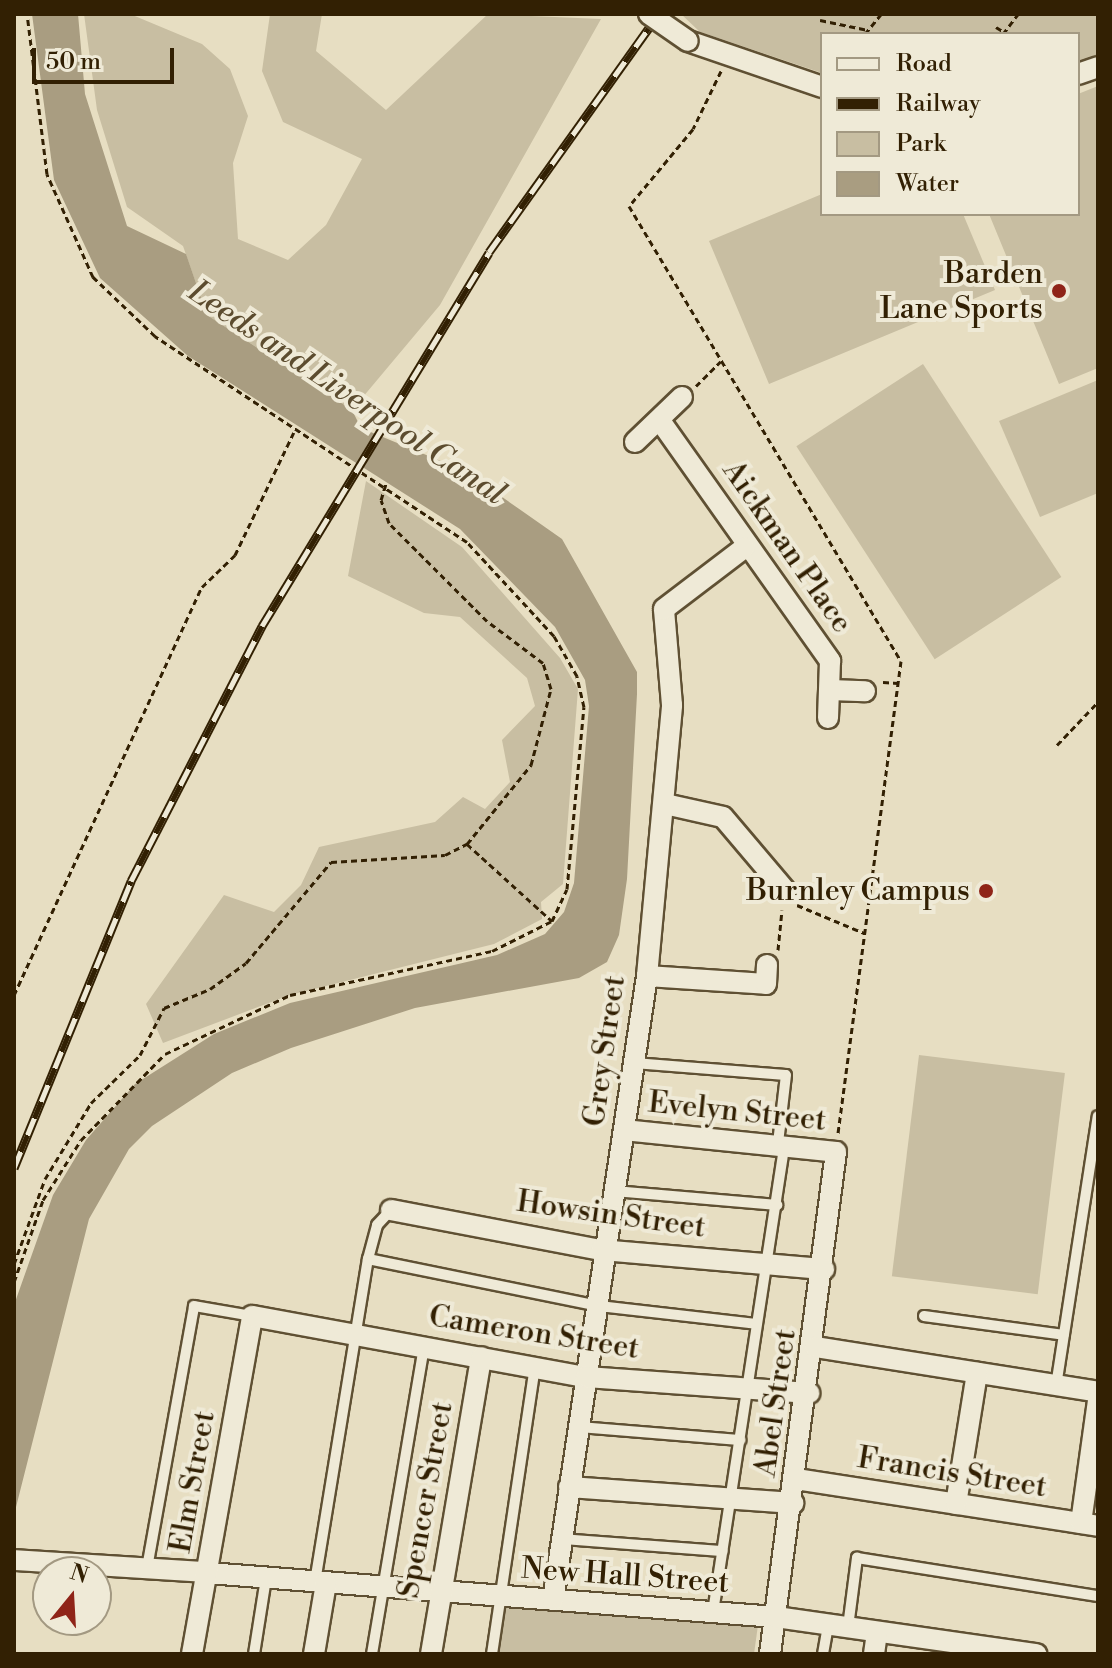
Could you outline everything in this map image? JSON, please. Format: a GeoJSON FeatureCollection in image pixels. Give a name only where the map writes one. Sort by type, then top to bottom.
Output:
{"type":"FeatureCollection","features":[{"type":"Feature","properties":{"kind":"street"},"geometry":{"type":"LineString","coordinates":[[649,14],[688,41],[820,86]]}},
{"type":"Feature","properties":{"kind":"street"},"geometry":{"type":"LineString","coordinates":[[635,442],[661,422],[682,397]]}},
{"type":"Feature","properties":{"kind":"street","name":"Aickman Place"},"geometry":{"type":"LineString","coordinates":[[661,422],[741,531],[744,548],[830,661],[828,718]]}},
{"type":"Feature","properties":{"kind":"street","name":"Grey Street"},"geometry":{"type":"LineString","coordinates":[[553,1600],[647,976],[672,705],[664,609],[744,548]]}},
{"type":"Feature","properties":{"kind":"street"},"geometry":{"type":"LineString","coordinates":[[830,690],[865,691]]}},
{"type":"Feature","properties":{"kind":"street"},"geometry":{"type":"LineString","coordinates":[[665,804],[723,817],[785,890]]}},
{"type":"Feature","properties":{"kind":"street"},"geometry":{"type":"LineString","coordinates":[[647,976],[766,984],[767,965]]}},
{"type":"Feature","properties":{"kind":"street","name":"Evelyn Street"},"geometry":{"type":"LineString","coordinates":[[624,1130],[830,1146],[837,1160]]}},
{"type":"Feature","properties":{"kind":"street","name":"Abel Street"},"geometry":{"type":"LineString","coordinates":[[770,1654],[809,1393],[837,1160]]}},
{"type":"Feature","properties":{"kind":"street","name":"Howsin Street"},"geometry":{"type":"LineString","coordinates":[[391,1210],[605,1250],[824,1269]]}},
{"type":"Feature","properties":{"kind":"street","name":"Cameron Street"},"geometry":{"type":"LineString","coordinates":[[252,1316],[586,1377],[809,1393]]}},
{"type":"Feature","properties":{"kind":"street","name":"Elm Street"},"geometry":{"type":"LineString","coordinates":[[192,1654],[252,1316]]}},
{"type":"Feature","properties":{"kind":"street"},"geometry":{"type":"LineString","coordinates":[[815,1347],[1098,1392]]}},
{"type":"Feature","properties":{"kind":"street","name":"Spencer Street"},"geometry":{"type":"LineString","coordinates":[[431,1654],[481,1357]]}},
{"type":"Feature","properties":{"kind":"street"},"geometry":{"type":"LineString","coordinates":[[956,1504],[977,1373]]}},
{"type":"Feature","properties":{"kind":"street"},"geometry":{"type":"LineString","coordinates":[[1090,1525],[1098,1401]]}},
{"type":"Feature","properties":{"kind":"street","name":"Francis Street"},"geometry":{"type":"LineString","coordinates":[[796,1479],[1090,1525]]}},
{"type":"Feature","properties":{"kind":"street"},"geometry":{"type":"LineString","coordinates":[[569,1487],[793,1503]]}},
{"type":"Feature","properties":{"kind":"street","name":"New Hall Street"},"geometry":{"type":"LineString","coordinates":[[14,1560],[776,1617],[1036,1654]]}},
{"type":"Feature","properties":{"kind":"street"},"geometry":{"type":"LineString","coordinates":[[314,1654],[320,1582]]}},
{"type":"Feature","properties":{"kind":"street"},"geometry":{"type":"LineString","coordinates":[[874,1654],[877,1632]]}},
{"type":"Feature","properties":{"kind":"lane"},"geometry":{"type":"LineString","coordinates":[[634,1063],[786,1075],[777,1205],[713,1612]]}},
{"type":"Feature","properties":{"kind":"lane"},"geometry":{"type":"LineString","coordinates":[[1056,1386],[1098,1116]]}},
{"type":"Feature","properties":{"kind":"lane"},"geometry":{"type":"LineString","coordinates":[[614,1191],[777,1205]]}},
{"type":"Feature","properties":{"kind":"lane"},"geometry":{"type":"LineString","coordinates":[[320,1582],[368,1259],[377,1225],[391,1210]]}},
{"type":"Feature","properties":{"kind":"lane"},"geometry":{"type":"LineString","coordinates":[[368,1259],[599,1306],[756,1324]]}},
{"type":"Feature","properties":{"kind":"lane"},"geometry":{"type":"LineString","coordinates":[[147,1568],[194,1306],[252,1316]]}},
{"type":"Feature","properties":{"kind":"lane"},"geometry":{"type":"LineString","coordinates":[[924,1316],[1064,1335]]}},
{"type":"Feature","properties":{"kind":"lane"},"geometry":{"type":"LineString","coordinates":[[372,1654],[424,1347]]}},
{"type":"Feature","properties":{"kind":"lane"},"geometry":{"type":"LineString","coordinates":[[492,1654],[535,1367]]}},
{"type":"Feature","properties":{"kind":"lane"},"geometry":{"type":"LineString","coordinates":[[578,1427],[740,1440]]}},
{"type":"Feature","properties":{"kind":"lane"},"geometry":{"type":"LineString","coordinates":[[562,1539],[723,1551]]}},
{"type":"Feature","properties":{"kind":"lane"},"geometry":{"type":"LineString","coordinates":[[823,1654],[838,1626],[857,1558],[1098,1596]]}},
{"type":"Feature","properties":{"kind":"lane"},"geometry":{"type":"LineString","coordinates":[[254,1654],[266,1578]]}},
{"type":"Feature","properties":{"kind":"path"},"geometry":{"type":"LineString","coordinates":[[14,1282],[43,1200],[81,1140],[165,1054],[290,995],[492,951],[552,921],[567,889],[584,707],[577,676],[554,636],[467,542],[386,484],[295,430],[143,327],[75,250],[47,174],[27,14]]}},
{"type":"Feature","properties":{"kind":"path"},"geometry":{"type":"LineString","coordinates":[[820,20],[867,32],[881,14]]}},
{"type":"Feature","properties":{"kind":"path"},"geometry":{"type":"LineString","coordinates":[[1005,32],[1018,14]]}},
{"type":"Feature","properties":{"kind":"path"},"geometry":{"type":"LineString","coordinates":[[996,27],[1003,32]]}},
{"type":"Feature","properties":{"kind":"path"},"geometry":{"type":"LineString","coordinates":[[14,98],[14,281]]}},
{"type":"Feature","properties":{"kind":"path"},"geometry":{"type":"LineString","coordinates":[[682,397],[721,361]]}},
{"type":"Feature","properties":{"kind":"path"},"geometry":{"type":"LineString","coordinates":[[14,995],[202,587],[235,555],[295,430]]}},
{"type":"Feature","properties":{"kind":"path"},"geometry":{"type":"LineString","coordinates":[[14,1264],[52,1166],[91,1103],[140,1055],[164,1008],[210,989],[246,963],[331,862],[445,855],[467,844],[531,765],[551,689],[543,663],[487,621],[389,523],[381,500],[386,484]]}},
{"type":"Feature","properties":{"kind":"path"},"geometry":{"type":"LineString","coordinates":[[1057,745],[1098,702]]}},
{"type":"Feature","properties":{"kind":"path"},"geometry":{"type":"LineString","coordinates":[[467,844],[552,921]]}},
{"type":"Feature","properties":{"kind":"path"},"geometry":{"type":"LineString","coordinates":[[785,890],[795,904],[864,933]]}},
{"type":"Feature","properties":{"kind":"path"},"geometry":{"type":"LineString","coordinates":[[767,965],[776,966],[785,890]]}},
{"type":"Feature","properties":{"kind":"green space"},"geometry":{"type":"Polygon","coordinates":[[[84,14],[130,14],[202,44],[230,69],[248,116],[233,163],[238,239],[288,260],[326,225],[362,159],[283,122],[262,71],[270,14],[322,14],[316,51],[386,110],[488,14],[601,19],[440,305],[352,410],[207,315],[183,246],[127,207],[97,110],[84,14]]]}},
{"type":"Feature","properties":{"kind":"green space"},"geometry":{"type":"Polygon","coordinates":[[[681,14],[1098,14],[1098,57],[1080,62],[1080,32],[820,32],[820,72],[700,32],[681,14]]]}},
{"type":"Feature","properties":{"kind":"green space","name":"Barden Lane Sports"},"geometry":{"type":"Polygon","coordinates":[[[1098,86],[1098,368],[1059,384],[990,216],[1080,216],[1080,93],[1098,86]]]}},
{"type":"Feature","properties":{"kind":"green space"},"geometry":{"type":"Polygon","coordinates":[[[820,195],[820,216],[964,216],[995,290],[769,384],[709,241],[820,195]]]}},
{"type":"Feature","properties":{"kind":"green space"},"geometry":{"type":"Polygon","coordinates":[[[923,364],[1061,577],[935,659],[796,446],[923,364]]]}},
{"type":"Feature","properties":{"kind":"green space"},"geometry":{"type":"Polygon","coordinates":[[[1098,380],[1098,493],[1040,517],[999,421],[1098,380]]]}},
{"type":"Feature","properties":{"kind":"green space"},"geometry":{"type":"Polygon","coordinates":[[[366,481],[462,547],[560,658],[578,689],[563,884],[541,902],[542,919],[494,944],[290,995],[163,1043],[146,1004],[224,895],[274,912],[301,885],[319,847],[435,822],[463,797],[485,809],[510,782],[502,740],[535,706],[527,678],[460,617],[424,613],[348,576],[366,481]]]}},
{"type":"Feature","properties":{"kind":"green space"},"geometry":{"type":"Polygon","coordinates":[[[919,1055],[1065,1073],[1038,1294],[892,1276],[919,1055]]]}},
{"type":"Feature","properties":{"kind":"green space"},"geometry":{"type":"Polygon","coordinates":[[[506,1608],[758,1625],[754,1654],[499,1654],[506,1608]]]}},
{"type":"Feature","properties":{"kind":"water"},"geometry":{"type":"Polygon","coordinates":[[[32,14],[78,14],[85,94],[127,226],[186,254],[207,315],[352,410],[361,428],[465,471],[562,539],[637,672],[637,694],[627,879],[619,935],[607,962],[579,978],[415,1008],[291,1048],[232,1073],[152,1126],[129,1149],[89,1219],[14,1515],[14,1305],[53,1195],[86,1140],[135,1084],[214,1034],[290,1003],[497,955],[545,934],[564,912],[574,883],[589,706],[585,680],[555,627],[460,529],[188,356],[100,278],[54,180],[32,14]]]}},
{"type":"Feature","properties":{"kind":"railway"},"geometry":{"type":"LineString","coordinates":[[14,1168],[131,881],[262,626],[489,252],[659,14]]}},
{"type":"Feature","properties":{"kind":"place","name":"Barden Lane Sports"},"geometry":{"type":"Point","coordinates":[1059,291]}},
{"type":"Feature","properties":{"kind":"place","name":"Burnley Campus"},"geometry":{"type":"Point","coordinates":[986,891]}},
{"type":"Feature","properties":{"kind":"water label","name":"Leeds and Liverpool Canal"},"geometry":{"type":"Point","coordinates":[347,393]}}]}
